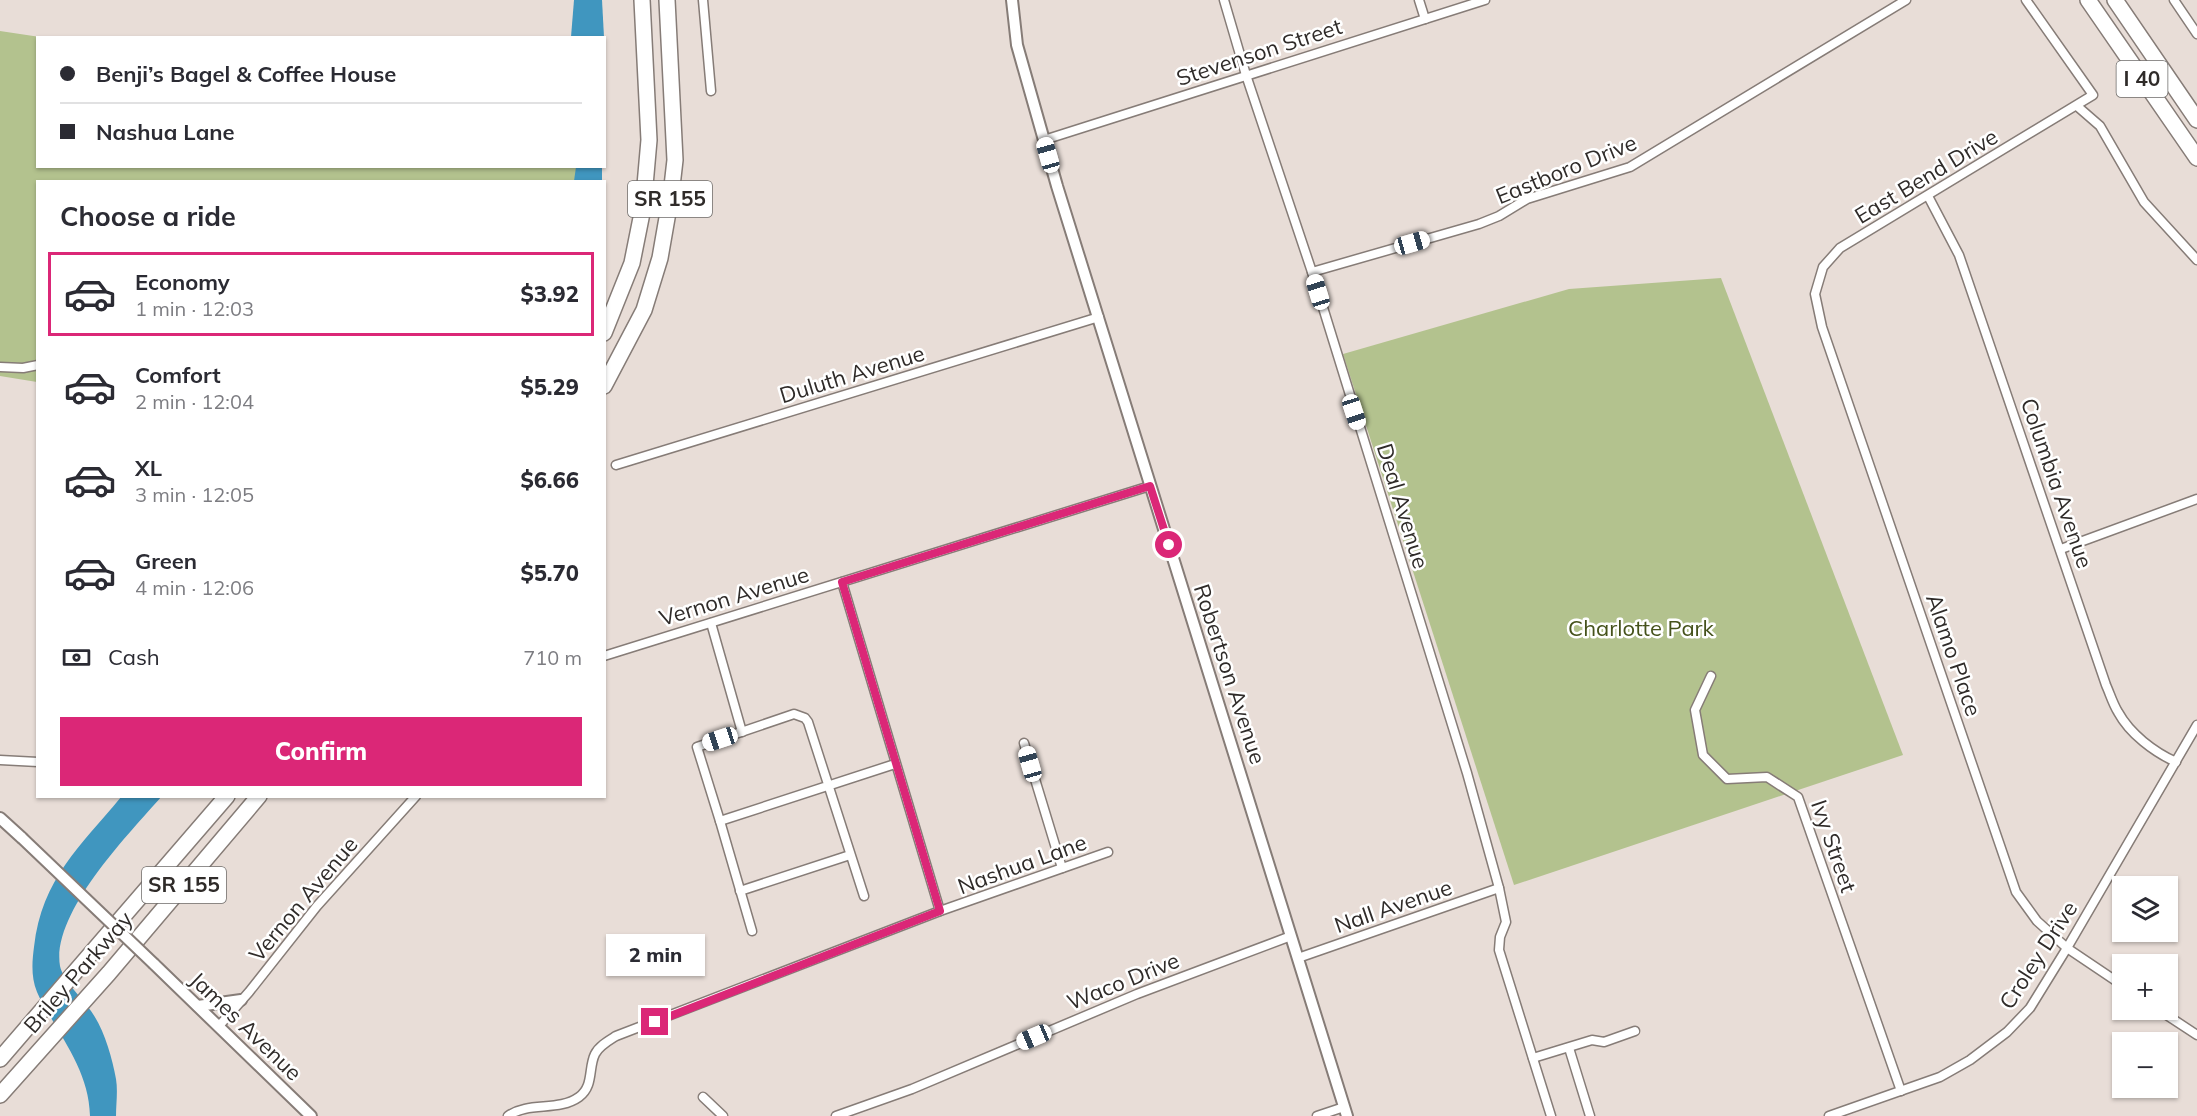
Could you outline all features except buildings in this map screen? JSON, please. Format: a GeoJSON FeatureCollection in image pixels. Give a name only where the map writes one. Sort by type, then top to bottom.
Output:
{"type":"FeatureCollection","features":[{"type":"Feature","properties":{"kind":"highway","name":"SR 155"},"geometry":{"type":"LineString","coordinates":[[606,328],[632,263],[642,208],[649,140],[642,0]]}},
{"type":"Feature","properties":{"kind":"highway","name":"SR 155"},"geometry":{"type":"LineString","coordinates":[[606,382],[644,310],[660,258],[671,195],[675,160],[667,0]]}},
{"type":"Feature","properties":{"kind":"highway","name":"I 40"},"geometry":{"type":"LineString","coordinates":[[2088,0],[2197,158]]}},
{"type":"Feature","properties":{"kind":"highway","name":"I 40"},"geometry":{"type":"LineString","coordinates":[[2115,0],[2197,120]]}},
{"type":"Feature","properties":{"kind":"highway","name":"Briley Parkway"},"geometry":{"type":"LineString","coordinates":[[0,1059],[225,798]]}},
{"type":"Feature","properties":{"kind":"highway","name":"Briley Parkway"},"geometry":{"type":"LineString","coordinates":[[0,1095],[109,973],[257,798]]}},
{"type":"Feature","properties":{"kind":"street"},"geometry":{"type":"LineString","coordinates":[[704,0],[711,91]]}},
{"type":"Feature","properties":{"kind":"street","name":"Robertson Avenue"},"geometry":{"type":"LineString","coordinates":[[1012,0],[1017,45],[1044,140],[1346,1112]]}},
{"type":"Feature","properties":{"kind":"street","name":"Deal Avenue"},"geometry":{"type":"LineString","coordinates":[[1224,0],[1246,75],[1312,272],[1467,773],[1499,888],[1506,922],[1499,950],[1551,1116]]}},
{"type":"Feature","properties":{"kind":"street"},"geometry":{"type":"LineString","coordinates":[[1419,0],[1425,19]]}},
{"type":"Feature","properties":{"kind":"street","name":"Stevenson Street"},"geometry":{"type":"LineString","coordinates":[[1044,140],[1485,0]]}},
{"type":"Feature","properties":{"kind":"street","name":"Eastboro Drive"},"geometry":{"type":"LineString","coordinates":[[1312,272],[1479,224],[1499,216],[1527,199],[1630,167],[1906,0]]}},
{"type":"Feature","properties":{"kind":"street"},"geometry":{"type":"LineString","coordinates":[[2026,0],[2093,95],[2077,106],[2100,126],[2144,202],[2197,260]]}},
{"type":"Feature","properties":{"kind":"street"},"geometry":{"type":"LineString","coordinates":[[2174,0],[2197,33]]}},
{"type":"Feature","properties":{"kind":"street","name":"East Bend Drive"},"geometry":{"type":"LineString","coordinates":[[1815,294],[1823,267],[1840,248],[2077,106]]}},
{"type":"Feature","properties":{"kind":"street","name":"Columbia Avenue"},"geometry":{"type":"LineString","coordinates":[[1928,196],[1959,255],[2106,685],[2118,713],[2138,737],[2160,755],[2176,762]]}},
{"type":"Feature","properties":{"kind":"street","name":"Alamo Place"},"geometry":{"type":"LineString","coordinates":[[1815,294],[1822,327],[2016,892],[2037,921],[2067,948],[2112,978]]}},
{"type":"Feature","properties":{"kind":"street","name":"Duluth Avenue"},"geometry":{"type":"LineString","coordinates":[[616,465],[1099,317]]}},
{"type":"Feature","properties":{"kind":"street"},"geometry":{"type":"LineString","coordinates":[[0,367],[23,368],[36,365]]}},
{"type":"Feature","properties":{"kind":"street","name":"Vernon Avenue"},"geometry":{"type":"LineString","coordinates":[[606,655],[1150,486]]}},
{"type":"Feature","properties":{"kind":"street"},"geometry":{"type":"LineString","coordinates":[[2061,549],[2197,499]]}},
{"type":"Feature","properties":{"kind":"street"},"geometry":{"type":"LineString","coordinates":[[842,582],[940,911]]}},
{"type":"Feature","properties":{"kind":"street"},"geometry":{"type":"LineString","coordinates":[[711,623],[742,732]]}},
{"type":"Feature","properties":{"kind":"street","name":"Ivy Street"},"geometry":{"type":"LineString","coordinates":[[1711,676],[1695,710],[1704,755],[1727,779],[1767,777],[1798,797],[1901,1091]]}},
{"type":"Feature","properties":{"kind":"street"},"geometry":{"type":"LineString","coordinates":[[752,931],[697,747],[794,714],[806,718],[864,896]]}},
{"type":"Feature","properties":{"kind":"street","name":"Croley Drive"},"geometry":{"type":"LineString","coordinates":[[1829,1116],[1940,1077],[1970,1060],[2007,1032],[2030,1008],[2197,725]]}},
{"type":"Feature","properties":{"kind":"street"},"geometry":{"type":"LineString","coordinates":[[1024,743],[1062,868]]}},
{"type":"Feature","properties":{"kind":"street"},"geometry":{"type":"LineString","coordinates":[[0,760],[36,762]]}},
{"type":"Feature","properties":{"kind":"street"},"geometry":{"type":"LineString","coordinates":[[720,820],[895,764]]}},
{"type":"Feature","properties":{"kind":"street","name":"Vernon Avenue"},"geometry":{"type":"LineString","coordinates":[[219,1026],[317,906],[414,798]]}},
{"type":"Feature","properties":{"kind":"street","name":"James Avenue"},"geometry":{"type":"LineString","coordinates":[[0,818],[311,1116]]}},
{"type":"Feature","properties":{"kind":"street","name":"Nashua Lane"},"geometry":{"type":"LineString","coordinates":[[508,1116],[517,1110],[566,1104],[581,1096],[591,1080],[594,1055],[601,1046],[616,1036],[940,911],[1108,852]]}},
{"type":"Feature","properties":{"kind":"street"},"geometry":{"type":"LineString","coordinates":[[740,891],[850,855]]}},
{"type":"Feature","properties":{"kind":"street","name":"Nall Avenue"},"geometry":{"type":"LineString","coordinates":[[1298,958],[1499,888]]}},
{"type":"Feature","properties":{"kind":"street","name":"Waco Drive"},"geometry":{"type":"LineString","coordinates":[[836,1116],[912,1089],[1137,994],[1291,936]]}},
{"type":"Feature","properties":{"kind":"street"},"geometry":{"type":"LineString","coordinates":[[198,1006],[241,1000]]}},
{"type":"Feature","properties":{"kind":"street"},"geometry":{"type":"LineString","coordinates":[[2174,1020],[2197,1035]]}},
{"type":"Feature","properties":{"kind":"street"},"geometry":{"type":"LineString","coordinates":[[1533,1058],[1592,1040],[1604,1042],[1635,1030]]}},
{"type":"Feature","properties":{"kind":"street"},"geometry":{"type":"LineString","coordinates":[[1569,1047],[1590,1116]]}},
{"type":"Feature","properties":{"kind":"street"},"geometry":{"type":"LineString","coordinates":[[703,1096],[723,1116]]}},
{"type":"Feature","properties":{"kind":"street"},"geometry":{"type":"LineString","coordinates":[[1317,1116],[1346,1112]]}},
{"type":"Feature","properties":{"kind":"green space"},"geometry":{"type":"Polygon","coordinates":[[[0,31],[36,36],[36,168],[583,168],[582,180],[36,180],[36,382],[0,376],[0,31]]]}},
{"type":"Feature","properties":{"kind":"green space","name":"Charlotte Park"},"geometry":{"type":"Polygon","coordinates":[[[1721,278],[1903,755],[1514,885],[1343,354],[1569,289],[1721,278]]]}},
{"type":"Feature","properties":{"kind":"water"},"geometry":{"type":"Polygon","coordinates":[[[574,0],[602,0],[604,36],[571,36],[574,0]]]}},
{"type":"Feature","properties":{"kind":"water"},"geometry":{"type":"Polygon","coordinates":[[[576,168],[602,168],[602,180],[574,180],[576,168]]]}},
{"type":"Feature","properties":{"kind":"water"},"geometry":{"type":"Polygon","coordinates":[[[120,798],[160,798],[95,876],[67,922],[60,945],[62,971],[100,1026],[110,1053],[116,1079],[116,1116],[90,1116],[82,1076],[40,998],[32,970],[38,923],[45,901],[54,882],[78,848],[120,798]]]}},
{"type":"Feature","properties":{"kind":"route"},"geometry":{"type":"LineString","coordinates":[[655,1022],[940,911],[842,582],[1150,486],[1169,545]]}}]}
